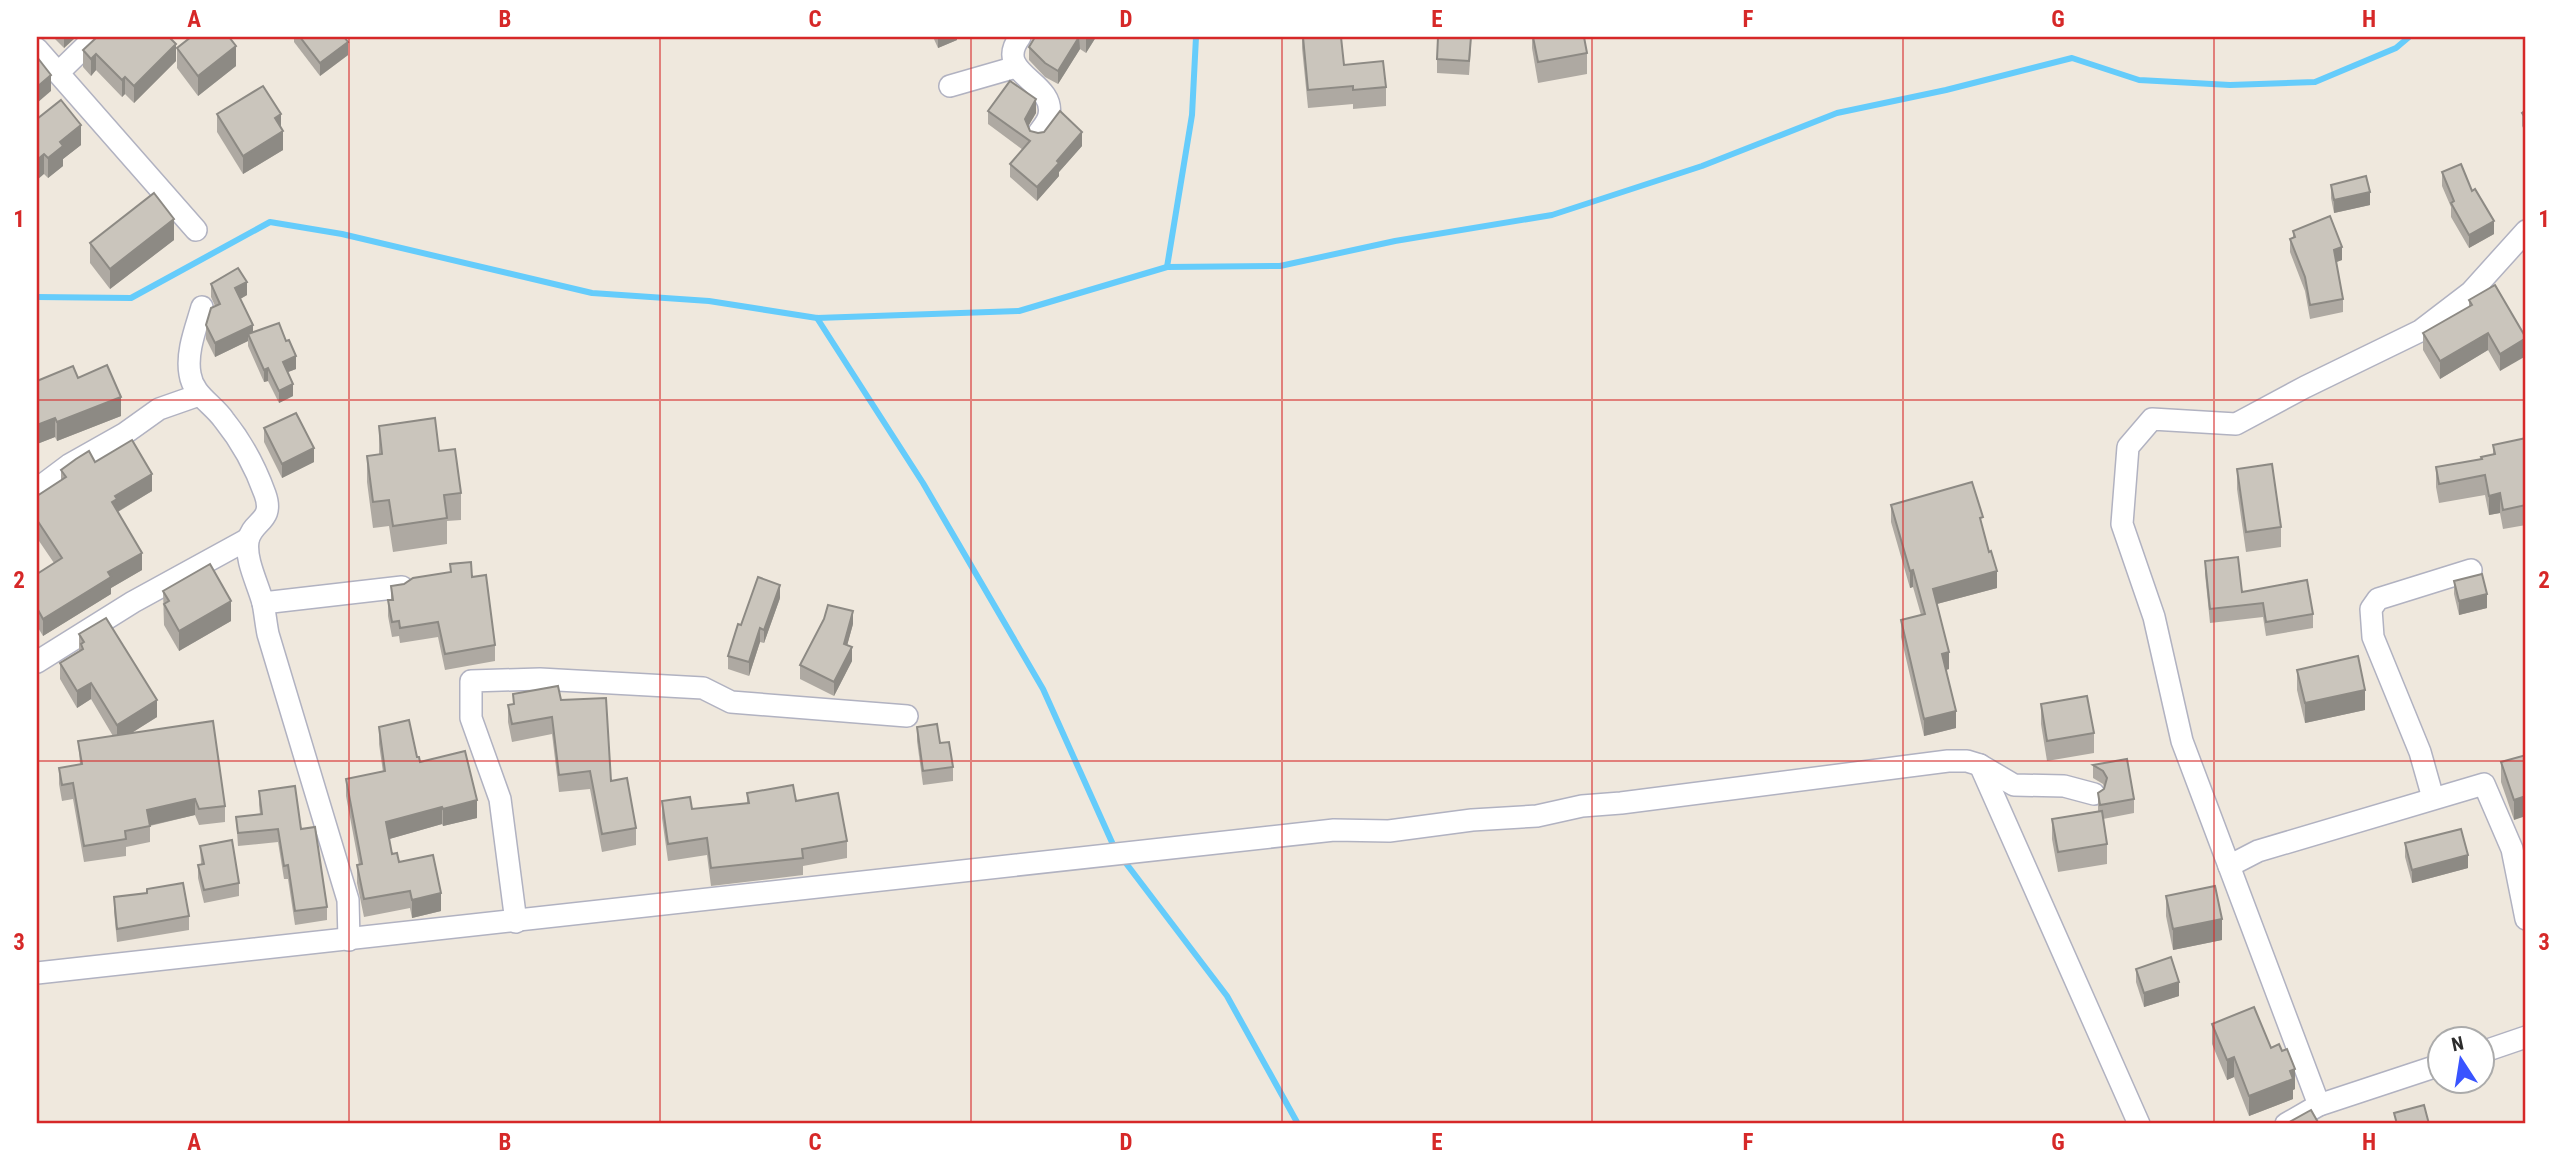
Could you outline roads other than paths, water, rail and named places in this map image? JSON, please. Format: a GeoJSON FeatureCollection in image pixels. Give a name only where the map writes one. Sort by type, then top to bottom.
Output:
{"type":"FeatureCollection","features":[{"type":"Feature","properties":{"kind":"street"},"geometry":{"type":"LineString","coordinates":[[59,72],[94,37]]}},
{"type":"Feature","properties":{"kind":"street"},"geometry":{"type":"LineString","coordinates":[[1020,37],[1014,44],[1016,67],[1044,94],[1050,105],[1049,118],[1038,134]]}},
{"type":"Feature","properties":{"kind":"street"},"geometry":{"type":"LineString","coordinates":[[37,49],[196,230]]}},
{"type":"Feature","properties":{"kind":"street"},"geometry":{"type":"LineString","coordinates":[[950,86],[1016,67]]}},
{"type":"Feature","properties":{"kind":"street"},"geometry":{"type":"LineString","coordinates":[[2319,1105],[2182,741],[2154,617],[2122,524],[2128,447],[2152,419],[2236,424],[2420,331],[2471,292],[2526,231]]}},
{"type":"Feature","properties":{"kind":"street"},"geometry":{"type":"LineString","coordinates":[[37,662],[133,603],[248,539],[266,517],[268,508],[265,494],[236,436],[222,416],[199,395],[190,377],[189,359],[202,307]]}},
{"type":"Feature","properties":{"kind":"street"},"geometry":{"type":"LineString","coordinates":[[37,489],[69,465],[124,434],[159,409],[199,395]]}},
{"type":"Feature","properties":{"kind":"street"},"geometry":{"type":"LineString","coordinates":[[248,539],[248,552],[263,604],[268,634],[348,900],[349,940]]}},
{"type":"Feature","properties":{"kind":"street"},"geometry":{"type":"LineString","coordinates":[[2433,798],[2420,752],[2374,637],[2371,609],[2378,599],[2471,570]]}},
{"type":"Feature","properties":{"kind":"street"},"geometry":{"type":"LineString","coordinates":[[263,604],[402,587]]}},
{"type":"Feature","properties":{"kind":"street"},"geometry":{"type":"LineString","coordinates":[[516,922],[500,799],[471,718],[471,681],[540,679],[703,688],[731,702],[908,716]]}},
{"type":"Feature","properties":{"kind":"street"},"geometry":{"type":"LineString","coordinates":[[37,973],[1334,830],[1389,831],[1472,820],[1537,816],[1594,804],[1621,803],[1948,761],[1967,761],[1980,765],[2014,785],[2071,787],[2094,794]]}},
{"type":"Feature","properties":{"kind":"street"},"geometry":{"type":"LineString","coordinates":[[1980,765],[2139,1124]]}},
{"type":"Feature","properties":{"kind":"street"},"geometry":{"type":"LineString","coordinates":[[2229,866],[2258,851],[2484,784],[2512,849],[2526,919]]}},
{"type":"Feature","properties":{"kind":"street"},"geometry":{"type":"LineString","coordinates":[[2496,1047],[2526,1037]]}},
{"type":"Feature","properties":{"kind":"street"},"geometry":{"type":"LineString","coordinates":[[2286,1124],[2319,1105],[2426,1070]]}},
{"type":"Feature","properties":{"kind":"waterway"},"geometry":{"type":"LineString","coordinates":[[1167,267],[1192,115],[1196,37]]}},
{"type":"Feature","properties":{"kind":"waterway"},"geometry":{"type":"LineString","coordinates":[[37,297],[131,298],[270,222],[342,234],[592,293],[709,301],[817,318],[1019,311],[1167,267],[1280,266],[1395,241],[1552,215],[1702,166],[1837,113],[1946,90],[2072,58],[2139,80],[2230,85],[2315,82],[2396,48],[2409,37]]}},
{"type":"Feature","properties":{"kind":"waterway"},"geometry":{"type":"LineString","coordinates":[[817,318],[923,483],[1043,689],[1115,849]]}},
{"type":"Feature","properties":{"kind":"waterway"},"geometry":{"type":"LineString","coordinates":[[1122,858],[1227,996],[1298,1124]]}}]}
